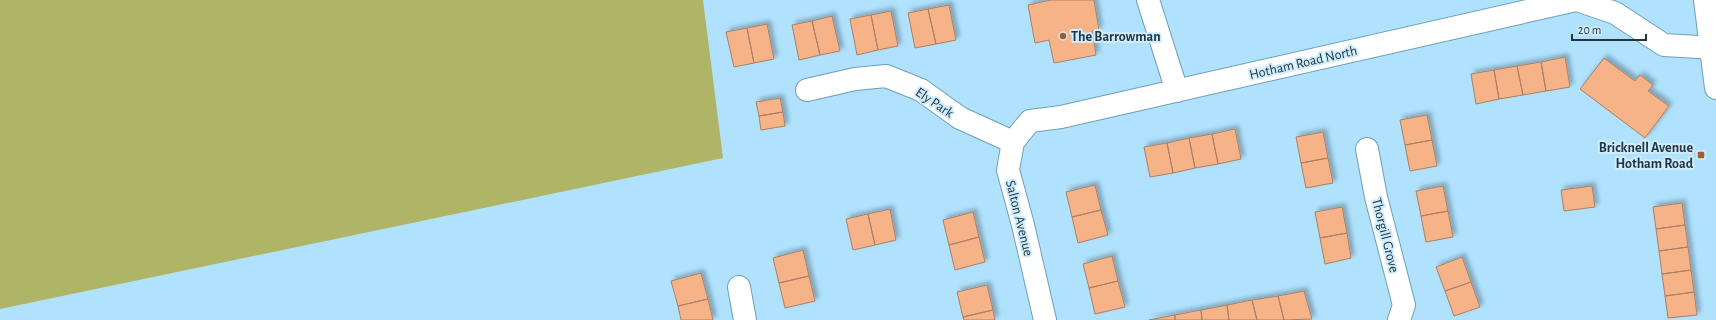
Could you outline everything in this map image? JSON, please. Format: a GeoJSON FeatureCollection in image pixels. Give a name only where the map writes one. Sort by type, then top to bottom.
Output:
{"type":"FeatureCollection","features":[{"type":"Feature","properties":{"kind":"street"},"geometry":{"type":"LineString","coordinates":[[1148,0],[1177,91]]}},
{"type":"Feature","properties":{"kind":"street","name":"Hotham Road North"},"geometry":{"type":"LineString","coordinates":[[1030,121],[1061,117],[1577,0],[1615,13],[1664,45],[1714,48]]}},
{"type":"Feature","properties":{"kind":"street"},"geometry":{"type":"LineString","coordinates":[[1705,0],[1714,48],[1716,88]]}},
{"type":"Feature","properties":{"kind":"street","name":"Ely Park"},"geometry":{"type":"LineString","coordinates":[[808,90],[856,79],[886,76],[921,90],[960,118],[1013,142]]}},
{"type":"Feature","properties":{"kind":"street","name":"Salton Avenue"},"geometry":{"type":"LineString","coordinates":[[1030,121],[1013,142],[1008,170],[1023,225],[1045,320]]}},
{"type":"Feature","properties":{"kind":"street","name":"Thorgill Grove"},"geometry":{"type":"LineString","coordinates":[[1367,149],[1376,197],[1404,305],[1399,320]]}},
{"type":"Feature","properties":{"kind":"street"},"geometry":{"type":"LineString","coordinates":[[739,288],[745,320]]}},
{"type":"Feature","properties":{"kind":"green space"},"geometry":{"type":"Polygon","coordinates":[[[0,0],[703,0],[723,158],[0,309],[0,0]]]}},
{"type":"Feature","properties":{"kind":"building","name":"The Barrowman"},"geometry":{"type":"Polygon","coordinates":[[[1051,0],[1094,0],[1099,30],[1092,31],[1096,55],[1054,63],[1049,40],[1035,43],[1028,5],[1051,0]]]}},
{"type":"Feature","properties":{"kind":"building"},"geometry":{"type":"Polygon","coordinates":[[[949,5],[956,40],[936,44],[928,9],[949,5]]]}},
{"type":"Feature","properties":{"kind":"building"},"geometry":{"type":"Polygon","coordinates":[[[928,9],[936,44],[915,48],[908,13],[928,9]]]}},
{"type":"Feature","properties":{"kind":"building"},"geometry":{"type":"Polygon","coordinates":[[[891,11],[898,46],[878,50],[871,15],[891,11]]]}},
{"type":"Feature","properties":{"kind":"building"},"geometry":{"type":"Polygon","coordinates":[[[871,15],[878,50],[857,55],[850,19],[871,15]]]}},
{"type":"Feature","properties":{"kind":"building"},"geometry":{"type":"Polygon","coordinates":[[[832,16],[840,51],[820,55],[812,21],[832,16]]]}},
{"type":"Feature","properties":{"kind":"building"},"geometry":{"type":"Polygon","coordinates":[[[812,21],[820,55],[799,60],[792,25],[812,21]]]}},
{"type":"Feature","properties":{"kind":"building"},"geometry":{"type":"Polygon","coordinates":[[[767,24],[774,59],[754,63],[747,28],[767,24]]]}},
{"type":"Feature","properties":{"kind":"building"},"geometry":{"type":"Polygon","coordinates":[[[747,28],[754,63],[734,67],[726,32],[747,28]]]}},
{"type":"Feature","properties":{"kind":"building"},"geometry":{"type":"Polygon","coordinates":[[[1565,57],[1570,87],[1546,91],[1541,62],[1565,57]]]}},
{"type":"Feature","properties":{"kind":"building"},"geometry":{"type":"Polygon","coordinates":[[[1604,58],[1635,81],[1640,75],[1653,85],[1648,91],[1669,106],[1645,138],[1580,89],[1604,58]]]}},
{"type":"Feature","properties":{"kind":"building"},"geometry":{"type":"Polygon","coordinates":[[[1541,62],[1546,91],[1523,95],[1517,66],[1541,62]]]}},
{"type":"Feature","properties":{"kind":"building"},"geometry":{"type":"Polygon","coordinates":[[[1517,66],[1523,95],[1499,99],[1494,70],[1517,66]]]}},
{"type":"Feature","properties":{"kind":"building"},"geometry":{"type":"Polygon","coordinates":[[[1494,70],[1499,99],[1476,104],[1471,74],[1494,70]]]}},
{"type":"Feature","properties":{"kind":"building"},"geometry":{"type":"Polygon","coordinates":[[[780,98],[783,112],[759,116],[756,102],[780,98]]]}},
{"type":"Feature","properties":{"kind":"building"},"geometry":{"type":"Polygon","coordinates":[[[783,112],[785,126],[761,130],[759,116],[783,112]]]}},
{"type":"Feature","properties":{"kind":"building"},"geometry":{"type":"Polygon","coordinates":[[[1427,115],[1432,140],[1405,145],[1400,120],[1427,115]]]}},
{"type":"Feature","properties":{"kind":"building"},"geometry":{"type":"Polygon","coordinates":[[[1235,129],[1241,159],[1218,164],[1212,134],[1235,129]]]}},
{"type":"Feature","properties":{"kind":"building"},"geometry":{"type":"Polygon","coordinates":[[[1323,132],[1328,158],[1301,163],[1296,137],[1323,132]]]}},
{"type":"Feature","properties":{"kind":"building"},"geometry":{"type":"Polygon","coordinates":[[[1212,134],[1218,164],[1195,168],[1189,138],[1212,134]]]}},
{"type":"Feature","properties":{"kind":"building"},"geometry":{"type":"Polygon","coordinates":[[[1189,138],[1195,168],[1173,173],[1167,143],[1189,138]]]}},
{"type":"Feature","properties":{"kind":"building"},"geometry":{"type":"Polygon","coordinates":[[[1432,140],[1437,166],[1410,171],[1405,145],[1432,140]]]}},
{"type":"Feature","properties":{"kind":"building"},"geometry":{"type":"Polygon","coordinates":[[[1167,143],[1173,173],[1150,177],[1144,147],[1167,143]]]}},
{"type":"Feature","properties":{"kind":"building"},"geometry":{"type":"Polygon","coordinates":[[[1328,158],[1333,183],[1306,188],[1301,163],[1328,158]]]}},
{"type":"Feature","properties":{"kind":"building"},"geometry":{"type":"Polygon","coordinates":[[[1095,185],[1101,210],[1072,217],[1066,192],[1095,185]]]}},
{"type":"Feature","properties":{"kind":"building"},"geometry":{"type":"Polygon","coordinates":[[[1443,186],[1448,211],[1421,216],[1416,191],[1443,186]]]}},
{"type":"Feature","properties":{"kind":"building"},"geometry":{"type":"Polygon","coordinates":[[[1592,186],[1595,207],[1564,211],[1561,190],[1592,186]]]}},
{"type":"Feature","properties":{"kind":"building"},"geometry":{"type":"Polygon","coordinates":[[[1682,203],[1685,225],[1656,229],[1653,207],[1682,203]]]}},
{"type":"Feature","properties":{"kind":"building"},"geometry":{"type":"Polygon","coordinates":[[[1342,207],[1347,233],[1320,238],[1315,212],[1342,207]]]}},
{"type":"Feature","properties":{"kind":"building"},"geometry":{"type":"Polygon","coordinates":[[[890,209],[896,240],[875,245],[868,214],[890,209]]]}},
{"type":"Feature","properties":{"kind":"building"},"geometry":{"type":"Polygon","coordinates":[[[1101,210],[1108,235],[1078,243],[1072,217],[1101,210]]]}},
{"type":"Feature","properties":{"kind":"building"},"geometry":{"type":"Polygon","coordinates":[[[1448,211],[1453,237],[1426,242],[1421,216],[1448,211]]]}},
{"type":"Feature","properties":{"kind":"building"},"geometry":{"type":"Polygon","coordinates":[[[973,212],[979,237],[949,245],[943,220],[973,212]]]}},
{"type":"Feature","properties":{"kind":"building"},"geometry":{"type":"Polygon","coordinates":[[[868,214],[875,245],[853,250],[846,219],[868,214]]]}},
{"type":"Feature","properties":{"kind":"building"},"geometry":{"type":"Polygon","coordinates":[[[1685,225],[1688,247],[1659,251],[1656,229],[1685,225]]]}},
{"type":"Feature","properties":{"kind":"building"},"geometry":{"type":"Polygon","coordinates":[[[1347,233],[1351,258],[1325,264],[1320,238],[1347,233]]]}},
{"type":"Feature","properties":{"kind":"building"},"geometry":{"type":"Polygon","coordinates":[[[979,237],[985,262],[955,270],[949,245],[979,237]]]}},
{"type":"Feature","properties":{"kind":"building"},"geometry":{"type":"Polygon","coordinates":[[[1688,247],[1691,270],[1662,274],[1659,251],[1688,247]]]}},
{"type":"Feature","properties":{"kind":"building"},"geometry":{"type":"Polygon","coordinates":[[[803,250],[809,276],[779,283],[773,258],[803,250]]]}},
{"type":"Feature","properties":{"kind":"building"},"geometry":{"type":"Polygon","coordinates":[[[1112,256],[1118,281],[1089,288],[1083,264],[1112,256]]]}},
{"type":"Feature","properties":{"kind":"building"},"geometry":{"type":"Polygon","coordinates":[[[1462,257],[1471,282],[1445,291],[1436,267],[1462,257]]]}},
{"type":"Feature","properties":{"kind":"building"},"geometry":{"type":"Polygon","coordinates":[[[1691,270],[1694,292],[1665,296],[1662,274],[1691,270]]]}},
{"type":"Feature","properties":{"kind":"building"},"geometry":{"type":"Polygon","coordinates":[[[701,273],[708,299],[678,306],[671,281],[701,273]]]}},
{"type":"Feature","properties":{"kind":"building"},"geometry":{"type":"Polygon","coordinates":[[[809,276],[815,301],[785,308],[779,283],[809,276]]]}},
{"type":"Feature","properties":{"kind":"building"},"geometry":{"type":"Polygon","coordinates":[[[1118,281],[1125,307],[1095,314],[1089,288],[1118,281]]]}},
{"type":"Feature","properties":{"kind":"building"},"geometry":{"type":"Polygon","coordinates":[[[1471,282],[1480,307],[1454,316],[1445,291],[1471,282]]]}},
{"type":"Feature","properties":{"kind":"building"},"geometry":{"type":"Polygon","coordinates":[[[987,285],[993,310],[963,317],[957,292],[987,285]]]}},
{"type":"Feature","properties":{"kind":"building"},"geometry":{"type":"Polygon","coordinates":[[[1304,291],[1312,319],[1284,320],[1278,296],[1304,291]]]}},
{"type":"Feature","properties":{"kind":"building"},"geometry":{"type":"Polygon","coordinates":[[[1694,292],[1697,315],[1668,318],[1665,296],[1694,292]]]}},
{"type":"Feature","properties":{"kind":"building"},"geometry":{"type":"Polygon","coordinates":[[[1278,296],[1284,320],[1257,320],[1252,300],[1278,296]]]}},
{"type":"Feature","properties":{"kind":"building"},"geometry":{"type":"Polygon","coordinates":[[[708,299],[713,320],[681,320],[678,306],[708,299]]]}},
{"type":"Feature","properties":{"kind":"building"},"geometry":{"type":"Polygon","coordinates":[[[1252,300],[1257,320],[1229,320],[1227,305],[1252,300]]]}},
{"type":"Feature","properties":{"kind":"building"},"geometry":{"type":"Polygon","coordinates":[[[1227,305],[1229,320],[1202,320],[1201,310],[1227,305]]]}},
{"type":"Feature","properties":{"kind":"building"},"geometry":{"type":"Polygon","coordinates":[[[993,310],[995,320],[964,320],[963,317],[993,310]]]}},
{"type":"Feature","properties":{"kind":"building"},"geometry":{"type":"Polygon","coordinates":[[[1201,310],[1202,320],[1175,320],[1175,315],[1201,310]]]}},
{"type":"Feature","properties":{"kind":"building"},"geometry":{"type":"Polygon","coordinates":[[[1175,315],[1175,320],[1149,320],[1175,315]]]}},
{"type":"Feature","properties":{"kind":"place","name":"The Barrowman"},"geometry":{"type":"Point","coordinates":[1063,36]}},
{"type":"Feature","properties":{"kind":"place","name":"Bricknell Avenue Hotham Road"},"geometry":{"type":"Point","coordinates":[1701,155]}}]}
